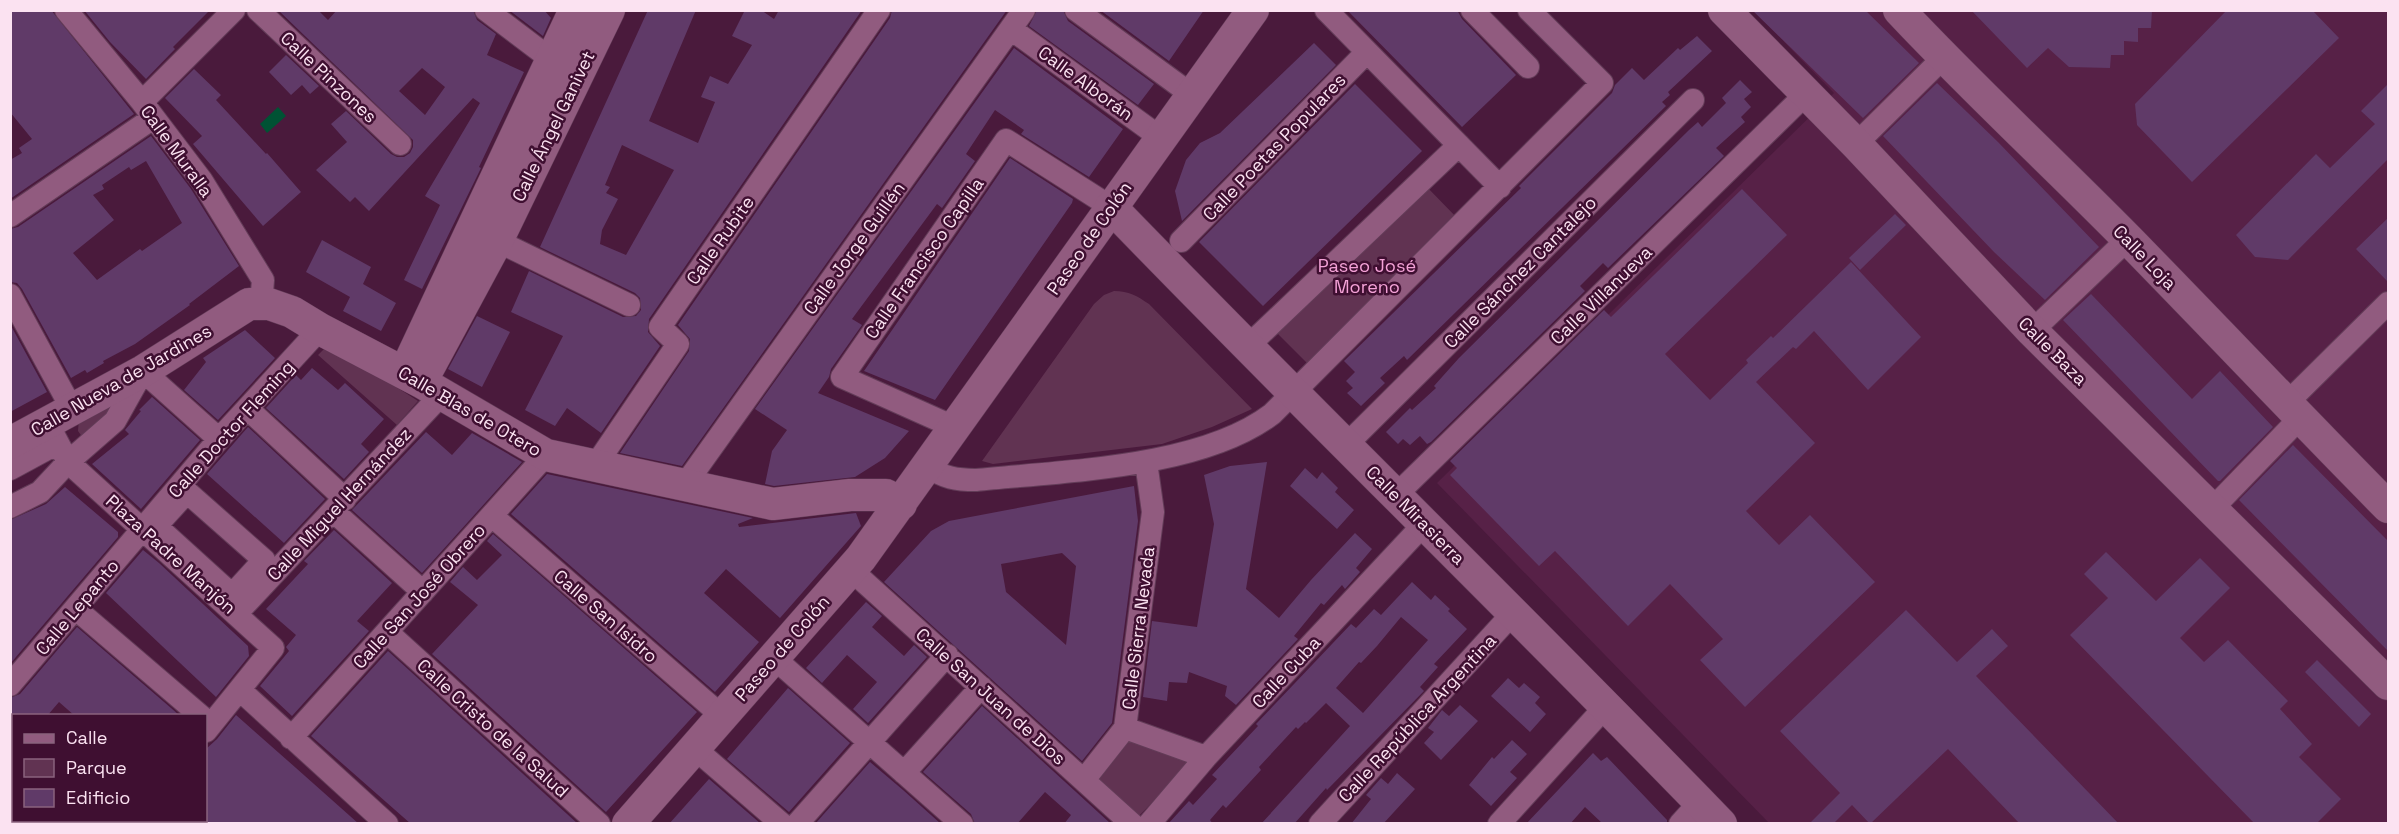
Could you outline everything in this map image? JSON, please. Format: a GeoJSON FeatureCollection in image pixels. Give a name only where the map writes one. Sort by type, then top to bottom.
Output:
{"type":"FeatureCollection","features":[{"type":"Feature","properties":{"kind":"street"},"geometry":{"type":"LineString","coordinates":[[10,216],[147,110],[234,10]]}},
{"type":"Feature","properties":{"kind":"street","name":"Calle Pinzones"},"geometry":{"type":"LineString","coordinates":[[258,10],[400,144]]}},
{"type":"Feature","properties":{"kind":"street"},"geometry":{"type":"LineString","coordinates":[[486,10],[567,64]]}},
{"type":"Feature","properties":{"kind":"street","name":"Calle Ángel Ganivet"},"geometry":{"type":"LineString","coordinates":[[567,64],[575,10]]}},
{"type":"Feature","properties":{"kind":"street","name":"Calle Ángel Ganivet"},"geometry":{"type":"LineString","coordinates":[[423,383],[484,235],[567,64],[609,10]]}},
{"type":"Feature","properties":{"kind":"street","name":"Calle Rubite"},"geometry":{"type":"LineString","coordinates":[[595,466],[678,344],[660,327],[879,10]]}},
{"type":"Feature","properties":{"kind":"street","name":"Calle Jorge Guillén"},"geometry":{"type":"LineString","coordinates":[[684,486],[1024,10]]}},
{"type":"Feature","properties":{"kind":"street"},"geometry":{"type":"LineString","coordinates":[[1076,10],[1192,95]]}},
{"type":"Feature","properties":{"kind":"street"},"geometry":{"type":"LineString","coordinates":[[1326,10],[1500,187]]}},
{"type":"Feature","properties":{"kind":"street"},"geometry":{"type":"LineString","coordinates":[[1472,10],[1528,67]]}},
{"type":"Feature","properties":{"kind":"street"},"geometry":{"type":"LineString","coordinates":[[927,466],[940,476],[957,480],[976,480],[1146,462],[1198,449],[1256,426],[1272,414],[1291,392],[1500,187],[1602,83],[1529,10]]}},
{"type":"Feature","properties":{"kind":"street","name":"Calle Baza"},"geometry":{"type":"LineString","coordinates":[[1724,10],[1856,144],[2032,331],[2388,684]]}},
{"type":"Feature","properties":{"kind":"street","name":"Calle Loja"},"geometry":{"type":"LineString","coordinates":[[1899,10],[1943,58],[2128,239],[2388,507]]}},
{"type":"Feature","properties":{"kind":"street","name":"Calle Muralla"},"geometry":{"type":"LineString","coordinates":[[68,12],[201,181],[263,280],[261,304]]}},
{"type":"Feature","properties":{"kind":"street","name":"Paseo de Colón"},"geometry":{"type":"LineString","coordinates":[[627,824],[774,658],[850,569],[901,504],[1192,95],[1248,12]]}},
{"type":"Feature","properties":{"kind":"street","name":"Calle Alborán"},"geometry":{"type":"LineString","coordinates":[[1011,29],[1161,138]]}},
{"type":"Feature","properties":{"kind":"street","name":"Calle Poetas Populares"},"geometry":{"type":"LineString","coordinates":[[1181,242],[1366,53]]}},
{"type":"Feature","properties":{"kind":"street"},"geometry":{"type":"LineString","coordinates":[[1856,144],[1943,58]]}},
{"type":"Feature","properties":{"kind":"street","name":"Calle Villanueva"},"geometry":{"type":"LineString","coordinates":[[1396,495],[1806,94]]}},
{"type":"Feature","properties":{"kind":"street","name":"Calle Sánchez Cantalejo"},"geometry":{"type":"LineString","coordinates":[[1346,445],[1693,100]]}},
{"type":"Feature","properties":{"kind":"street","name":"Calle Francisco Capilla"},"geometry":{"type":"LineString","coordinates":[[954,428],[842,377],[1006,140],[1111,207]]}},
{"type":"Feature","properties":{"kind":"street"},"geometry":{"type":"LineString","coordinates":[[1247,347],[1459,145]]}},
{"type":"Feature","properties":{"kind":"street","name":"Calle Mirasierra"},"geometry":{"type":"LineString","coordinates":[[1111,207],[1291,392],[1606,705],[1700,816]]}},
{"type":"Feature","properties":{"kind":"street"},"geometry":{"type":"LineString","coordinates":[[484,235],[629,305]]}},
{"type":"Feature","properties":{"kind":"street"},"geometry":{"type":"LineString","coordinates":[[2032,331],[2128,239]]}},
{"type":"Feature","properties":{"kind":"street","name":"Plaza Padre Manjón"},"geometry":{"type":"LineString","coordinates":[[10,295],[61,435],[143,529],[273,648],[240,690]]}},
{"type":"Feature","properties":{"kind":"street"},"geometry":{"type":"LineString","coordinates":[[2212,509],[2293,411],[2388,303]]}},
{"type":"Feature","properties":{"kind":"street","name":"Calle Nueva de Jardines"},"geometry":{"type":"LineString","coordinates":[[10,443],[61,435],[144,371],[249,304],[261,304]]}},
{"type":"Feature","properties":{"kind":"street","name":"Calle Blas de Otero"},"geometry":{"type":"LineString","coordinates":[[261,304],[269,304],[292,312],[423,383],[546,455],[773,504],[850,495],[886,495],[901,504]]}},
{"type":"Feature","properties":{"kind":"street","name":"Calle Doctor Fleming"},"geometry":{"type":"LineString","coordinates":[[143,529],[188,483],[219,439],[320,329]]}},
{"type":"Feature","properties":{"kind":"street"},"geometry":{"type":"LineString","coordinates":[[10,469],[61,435],[115,421],[144,371],[219,439]]}},
{"type":"Feature","properties":{"kind":"street","name":"Calle Miguel Hernández"},"geometry":{"type":"LineString","coordinates":[[237,613],[339,505],[423,383]]}},
{"type":"Feature","properties":{"kind":"street"},"geometry":{"type":"LineString","coordinates":[[248,409],[423,592]]}},
{"type":"Feature","properties":{"kind":"street"},"geometry":{"type":"LineString","coordinates":[[10,507],[40,492],[61,435]]}},
{"type":"Feature","properties":{"kind":"street","name":"Calle San José Obrero"},"geometry":{"type":"LineString","coordinates":[[291,738],[546,455]]}},
{"type":"Feature","properties":{"kind":"street","name":"Calle Sierra Nevada"},"geometry":{"type":"LineString","coordinates":[[1084,780],[1125,728],[1153,512],[1146,462]]}},
{"type":"Feature","properties":{"kind":"street"},"geometry":{"type":"LineString","coordinates":[[188,483],[284,562]]}},
{"type":"Feature","properties":{"kind":"street","name":"Plaza Padre Manjón"},"geometry":{"type":"LineString","coordinates":[[188,483],[264,560],[232,595],[156,526],[188,483]]}},
{"type":"Feature","properties":{"kind":"street","name":"Calle San Isidro"},"geometry":{"type":"LineString","coordinates":[[492,516],[722,716]]}},
{"type":"Feature","properties":{"kind":"street","name":"Calle Cuba"},"geometry":{"type":"LineString","coordinates":[[1149,824],[1206,758],[1425,524]]}},
{"type":"Feature","properties":{"kind":"street","name":"Calle Lepanto"},"geometry":{"type":"LineString","coordinates":[[10,685],[143,529]]}},
{"type":"Feature","properties":{"kind":"street","name":"Calle San Juan de Dios"},"geometry":{"type":"LineString","coordinates":[[850,569],[1132,824]]}},
{"type":"Feature","properties":{"kind":"street"},"geometry":{"type":"LineString","coordinates":[[76,609],[196,714]]}},
{"type":"Feature","properties":{"kind":"street","name":"Calle República Argentina"},"geometry":{"type":"LineString","coordinates":[[1320,824],[1514,612]]}},
{"type":"Feature","properties":{"kind":"street","name":"Calle Cristo de la Salud"},"geometry":{"type":"LineString","coordinates":[[387,632],[599,824]]}},
{"type":"Feature","properties":{"kind":"street"},"geometry":{"type":"LineString","coordinates":[[797,824],[946,655]]}},
{"type":"Feature","properties":{"kind":"street"},"geometry":{"type":"LineString","coordinates":[[774,658],[962,824]]}},
{"type":"Feature","properties":{"kind":"street"},"geometry":{"type":"LineString","coordinates":[[904,773],[981,687]]}},
{"type":"Feature","properties":{"kind":"street"},"geometry":{"type":"LineString","coordinates":[[207,722],[240,690],[387,824]]}},
{"type":"Feature","properties":{"kind":"street"},"geometry":{"type":"LineString","coordinates":[[1499,824],[1606,705]]}},
{"type":"Feature","properties":{"kind":"street"},"geometry":{"type":"LineString","coordinates":[[1125,728],[1206,758]]}},
{"type":"Feature","properties":{"kind":"street"},"geometry":{"type":"LineString","coordinates":[[693,747],[782,824]]}},
{"type":"Feature","properties":{"kind":"shaded area"},"geometry":{"type":"Polygon","coordinates":[[[1754,11],[2388,11],[2388,823],[1769,823],[1437,483],[1834,93],[1754,11]]]}},
{"type":"Feature","properties":{"kind":"shaded area"},"geometry":{"type":"Polygon","coordinates":[[[278,107],[286,116],[267,133],[260,124],[278,107]]]}},
{"type":"Feature","properties":{"kind":"green space","name":"Paseo José Moreno"},"geometry":{"type":"Polygon","coordinates":[[[1425,185],[1459,220],[1309,365],[1274,330],[1425,185]]]}},
{"type":"Feature","properties":{"kind":"green space"},"geometry":{"type":"Polygon","coordinates":[[[1114,291],[1133,294],[1149,304],[1252,409],[1212,427],[1162,444],[993,464],[982,461],[1094,304],[1104,295],[1114,291]]]}},
{"type":"Feature","properties":{"kind":"green space"},"geometry":{"type":"Polygon","coordinates":[[[327,346],[336,348],[418,401],[397,425],[318,355],[327,346]]]}},
{"type":"Feature","properties":{"kind":"green space"},"geometry":{"type":"Polygon","coordinates":[[[118,402],[83,438],[78,431],[79,418],[118,402]]]}},
{"type":"Feature","properties":{"kind":"green space"},"geometry":{"type":"Polygon","coordinates":[[[1132,738],[1191,762],[1138,817],[1098,781],[1132,738]]]}},
{"type":"Feature","properties":{"kind":"building"},"geometry":{"type":"Polygon","coordinates":[[[10,10],[51,10],[134,114],[10,199],[10,160],[22,153],[19,148],[32,139],[10,112],[10,10]]]}},
{"type":"Feature","properties":{"kind":"building"},"geometry":{"type":"Polygon","coordinates":[[[84,10],[210,10],[173,47],[175,49],[146,79],[110,42],[84,10]]]}},
{"type":"Feature","properties":{"kind":"building"},"geometry":{"type":"Polygon","coordinates":[[[278,10],[318,10],[328,20],[337,10],[473,10],[477,20],[496,34],[487,55],[524,72],[479,167],[481,168],[422,289],[404,280],[440,205],[425,196],[480,103],[473,98],[369,211],[355,197],[350,202],[316,170],[347,142],[331,124],[346,111],[397,157],[404,157],[410,153],[413,140],[278,10]],[[422,68],[399,91],[425,115],[445,87],[422,68]]]}},
{"type":"Feature","properties":{"kind":"building"},"geometry":{"type":"Polygon","coordinates":[[[509,10],[544,10],[551,18],[543,36],[509,10]]]}},
{"type":"Feature","properties":{"kind":"building"},"geometry":{"type":"Polygon","coordinates":[[[648,10],[696,10],[649,121],[698,143],[715,102],[701,97],[710,76],[728,84],[752,45],[732,36],[745,10],[761,10],[774,19],[779,10],[862,10],[649,319],[648,332],[660,346],[601,433],[567,408],[555,426],[525,410],[563,336],[511,312],[529,271],[623,317],[636,316],[641,310],[640,298],[635,293],[540,247],[648,10]],[[622,145],[605,185],[610,187],[606,193],[618,199],[602,230],[600,244],[626,255],[674,170],[622,145]]]}},
{"type":"Feature","properties":{"kind":"building"},"geometry":{"type":"Polygon","coordinates":[[[892,10],[1007,10],[682,466],[620,453],[689,351],[690,339],[678,325],[890,18],[892,10]]]}},
{"type":"Feature","properties":{"kind":"building"},"geometry":{"type":"Polygon","coordinates":[[[1037,10],[1063,10],[1068,21],[1154,84],[1138,105],[1029,26],[1037,10]]]}},
{"type":"Feature","properties":{"kind":"building"},"geometry":{"type":"Polygon","coordinates":[[[1100,10],[1204,10],[1169,61],[1100,10]]]}},
{"type":"Feature","properties":{"kind":"building"},"geometry":{"type":"Polygon","coordinates":[[[1347,10],[1457,10],[1462,19],[1516,75],[1462,127],[1347,10]]]}},
{"type":"Feature","properties":{"kind":"building"},"geometry":{"type":"Polygon","coordinates":[[[1752,10],[1865,10],[1919,63],[1863,118],[1752,10]]]}},
{"type":"Feature","properties":{"kind":"building"},"geometry":{"type":"Polygon","coordinates":[[[1971,10],[2152,10],[2151,28],[2138,28],[2138,42],[2124,41],[2124,55],[2111,55],[2110,68],[2069,67],[2048,48],[2027,68],[1971,10]]]}},
{"type":"Feature","properties":{"kind":"building"},"geometry":{"type":"Polygon","coordinates":[[[2227,10],[2312,10],[2339,38],[2192,182],[2137,125],[2135,104],[2227,10]]]}},
{"type":"Feature","properties":{"kind":"building"},"geometry":{"type":"Polygon","coordinates":[[[1697,36],[1712,51],[1668,92],[1670,95],[1662,102],[1666,106],[1407,360],[1404,356],[1380,378],[1385,383],[1361,406],[1347,393],[1353,388],[1346,381],[1355,372],[1344,361],[1521,188],[1519,186],[1612,93],[1615,85],[1632,68],[1644,80],[1678,48],[1680,50],[1697,36]]]}},
{"type":"Feature","properties":{"kind":"building"},"geometry":{"type":"Polygon","coordinates":[[[1314,43],[1336,65],[1182,221],[1175,191],[1186,160],[1200,143],[1220,133],[1314,43]]]}},
{"type":"Feature","properties":{"kind":"building"},"geometry":{"type":"Polygon","coordinates":[[[1014,48],[1123,129],[1089,177],[1021,134],[1024,130],[995,110],[966,154],[975,161],[942,208],[937,204],[852,319],[862,325],[831,369],[829,377],[818,393],[909,431],[885,458],[855,477],[774,486],[765,484],[772,451],[787,430],[755,409],[1014,48]]]}},
{"type":"Feature","properties":{"kind":"building"},"geometry":{"type":"Polygon","coordinates":[[[286,55],[319,86],[310,94],[302,85],[291,95],[269,72],[286,55]]]}},
{"type":"Feature","properties":{"kind":"building"},"geometry":{"type":"Polygon","coordinates":[[[194,69],[221,95],[216,100],[301,192],[263,226],[193,144],[202,136],[165,98],[194,69]]]}},
{"type":"Feature","properties":{"kind":"building"},"geometry":{"type":"Polygon","coordinates":[[[1740,80],[1752,92],[1744,99],[1751,107],[1741,117],[1745,122],[1716,148],[1724,156],[1608,268],[1603,263],[1580,286],[1585,291],[1431,442],[1427,444],[1420,436],[1410,445],[1403,439],[1398,444],[1386,432],[1410,408],[1412,410],[1436,388],[1434,386],[1459,358],[1689,130],[1698,122],[1702,127],[1726,103],[1722,98],[1740,80]]]}},
{"type":"Feature","properties":{"kind":"building"},"geometry":{"type":"Polygon","coordinates":[[[1937,83],[1998,142],[2099,247],[2045,300],[1994,252],[1883,136],[1937,83]]]}},
{"type":"Feature","properties":{"kind":"building"},"geometry":{"type":"Polygon","coordinates":[[[1355,84],[1422,151],[1263,306],[1199,242],[1355,84]]]}},
{"type":"Feature","properties":{"kind":"building"},"geometry":{"type":"Polygon","coordinates":[[[2388,84],[2388,159],[2288,260],[2255,257],[2236,235],[2316,154],[2330,168],[2375,124],[2361,111],[2388,84]]]}},
{"type":"Feature","properties":{"kind":"building"},"geometry":{"type":"Polygon","coordinates":[[[151,136],[191,189],[239,266],[190,305],[135,344],[103,361],[104,363],[87,373],[85,370],[71,378],[22,289],[17,283],[10,282],[10,229],[18,227],[151,136]],[[146,161],[131,170],[129,167],[102,185],[104,189],[93,195],[114,220],[73,253],[97,280],[182,223],[146,161]]]}},
{"type":"Feature","properties":{"kind":"building"},"geometry":{"type":"Polygon","coordinates":[[[1010,158],[1073,199],[1072,203],[935,400],[864,371],[1010,158]]]}},
{"type":"Feature","properties":{"kind":"building"},"geometry":{"type":"Polygon","coordinates":[[[1742,189],[1787,235],[1665,354],[1710,400],[1748,363],[1746,360],[1771,336],[1773,338],[1851,262],[1921,337],[1868,390],[1814,331],[1796,349],[1793,347],[1756,382],[1815,443],[1746,511],[1779,545],[1810,515],[1875,582],[1745,707],[1700,660],[1723,639],[1670,584],[1628,626],[1555,551],[1539,566],[1450,475],[1457,468],[1450,461],[1604,310],[1611,317],[1742,189]]]}},
{"type":"Feature","properties":{"kind":"building"},"geometry":{"type":"Polygon","coordinates":[[[1895,214],[1906,225],[1860,270],[1849,258],[1895,214]]]}},
{"type":"Feature","properties":{"kind":"building"},"geometry":{"type":"Polygon","coordinates":[[[2388,218],[2388,282],[2356,249],[2388,218]]]}},
{"type":"Feature","properties":{"kind":"building"},"geometry":{"type":"Polygon","coordinates":[[[322,240],[371,267],[363,284],[396,303],[381,331],[343,311],[350,297],[306,272],[322,240]]]}},
{"type":"Feature","properties":{"kind":"building"},"geometry":{"type":"Polygon","coordinates":[[[2091,294],[2192,399],[2220,371],[2273,427],[2220,481],[2063,320],[2091,294]]]}},
{"type":"Feature","properties":{"kind":"building"},"geometry":{"type":"Polygon","coordinates":[[[477,316],[510,332],[482,387],[448,369],[477,316]]]}},
{"type":"Feature","properties":{"kind":"building"},"geometry":{"type":"Polygon","coordinates":[[[10,324],[47,392],[10,412],[10,324]]]}},
{"type":"Feature","properties":{"kind":"building"},"geometry":{"type":"Polygon","coordinates":[[[245,330],[275,358],[218,420],[184,390],[206,362],[203,358],[245,330]]]}},
{"type":"Feature","properties":{"kind":"building"},"geometry":{"type":"Polygon","coordinates":[[[312,368],[338,390],[345,383],[384,419],[361,444],[369,452],[344,479],[266,408],[296,375],[301,380],[312,368]]]}},
{"type":"Feature","properties":{"kind":"building"},"geometry":{"type":"Polygon","coordinates":[[[152,397],[200,440],[141,509],[92,464],[129,434],[125,430],[141,411],[139,410],[152,397]]]}},
{"type":"Feature","properties":{"kind":"building"},"geometry":{"type":"Polygon","coordinates":[[[248,427],[325,499],[284,543],[207,474],[248,427]]]}},
{"type":"Feature","properties":{"kind":"building"},"geometry":{"type":"Polygon","coordinates":[[[426,432],[452,455],[472,433],[522,462],[422,573],[352,510],[426,432]]]}},
{"type":"Feature","properties":{"kind":"building"},"geometry":{"type":"Polygon","coordinates":[[[2293,445],[2388,541],[2388,651],[2239,500],[2293,445]]]}},
{"type":"Feature","properties":{"kind":"building"},"geometry":{"type":"Polygon","coordinates":[[[1267,462],[1246,589],[1279,618],[1355,533],[1372,549],[1356,568],[1360,572],[1345,589],[1342,585],[1324,605],[1321,603],[1294,636],[1298,639],[1236,705],[1225,696],[1227,686],[1189,672],[1187,683],[1169,682],[1167,701],[1143,697],[1152,621],[1197,627],[1214,524],[1204,475],[1230,466],[1267,462]]]}},
{"type":"Feature","properties":{"kind":"building"},"geometry":{"type":"Polygon","coordinates":[[[1305,468],[1317,479],[1322,472],[1338,488],[1335,492],[1354,510],[1337,529],[1290,486],[1305,468]]]}},
{"type":"Feature","properties":{"kind":"building"},"geometry":{"type":"Polygon","coordinates":[[[547,474],[753,518],[738,524],[739,527],[856,513],[861,526],[780,618],[726,569],[704,593],[759,642],[715,692],[511,514],[547,474]]]}},
{"type":"Feature","properties":{"kind":"building"},"geometry":{"type":"Polygon","coordinates":[[[1134,486],[1138,521],[1112,723],[1082,761],[884,582],[931,531],[949,521],[1134,486]],[[1062,553],[1001,564],[1006,592],[1066,645],[1076,566],[1062,553]]]}},
{"type":"Feature","properties":{"kind":"building"},"geometry":{"type":"Polygon","coordinates":[[[65,487],[118,532],[118,537],[10,664],[10,520],[46,504],[65,487]]]}},
{"type":"Feature","properties":{"kind":"building"},"geometry":{"type":"Polygon","coordinates":[[[334,530],[392,583],[357,621],[369,631],[292,716],[260,686],[289,651],[286,647],[296,635],[266,609],[308,564],[304,561],[334,530]]]}},
{"type":"Feature","properties":{"kind":"building"},"geometry":{"type":"Polygon","coordinates":[[[493,534],[697,712],[606,812],[432,654],[478,605],[450,582],[463,567],[477,580],[502,555],[487,541],[493,534]]]}},
{"type":"Feature","properties":{"kind":"building"},"geometry":{"type":"Polygon","coordinates":[[[143,550],[248,646],[249,656],[216,697],[106,593],[143,550]]]}},
{"type":"Feature","properties":{"kind":"building"},"geometry":{"type":"Polygon","coordinates":[[[2106,552],[2156,601],[2200,558],[2230,588],[2180,638],[2204,662],[2228,640],[2288,701],[2280,709],[2312,744],[2299,757],[2341,799],[2316,824],[2255,824],[2070,635],[2108,598],[2084,574],[2106,552]]]}},
{"type":"Feature","properties":{"kind":"building"},"geometry":{"type":"Polygon","coordinates":[[[1412,582],[1431,600],[1435,595],[1467,629],[1434,664],[1438,667],[1420,687],[1424,691],[1327,790],[1326,788],[1294,824],[1261,824],[1350,726],[1326,703],[1306,723],[1298,729],[1296,727],[1259,767],[1261,770],[1226,808],[1223,805],[1210,820],[1213,824],[1168,824],[1189,801],[1193,805],[1217,779],[1212,775],[1258,726],[1256,724],[1351,624],[1356,628],[1374,609],[1381,615],[1412,582]],[[1401,617],[1377,646],[1336,688],[1363,713],[1428,640],[1401,617]]]}},
{"type":"Feature","properties":{"kind":"building"},"geometry":{"type":"Polygon","coordinates":[[[866,602],[882,616],[872,627],[904,656],[914,645],[927,657],[868,723],[853,709],[877,682],[847,655],[822,683],[806,668],[866,602]]]}},
{"type":"Feature","properties":{"kind":"building"},"geometry":{"type":"Polygon","coordinates":[[[1906,610],[1957,662],[1992,629],[2008,646],[1976,676],[2119,824],[2020,824],[1948,749],[1870,824],[1852,805],[1833,824],[1810,823],[1840,793],[1780,731],[1906,610]]]}},
{"type":"Feature","properties":{"kind":"building"},"geometry":{"type":"Polygon","coordinates":[[[77,627],[178,714],[73,714],[59,702],[49,714],[12,714],[10,716],[10,698],[20,694],[77,627]]]}},
{"type":"Feature","properties":{"kind":"building"},"geometry":{"type":"Polygon","coordinates":[[[388,651],[578,824],[411,824],[311,736],[388,651]]]}},
{"type":"Feature","properties":{"kind":"building"},"geometry":{"type":"Polygon","coordinates":[[[2317,660],[2371,714],[2359,727],[2305,672],[2317,660]]]}},
{"type":"Feature","properties":{"kind":"building"},"geometry":{"type":"Polygon","coordinates":[[[1508,678],[1519,688],[1524,683],[1540,697],[1535,703],[1546,714],[1530,732],[1491,696],[1508,678]]]}},
{"type":"Feature","properties":{"kind":"building"},"geometry":{"type":"Polygon","coordinates":[[[788,688],[850,743],[789,812],[727,759],[788,688]]]}},
{"type":"Feature","properties":{"kind":"building"},"geometry":{"type":"Polygon","coordinates":[[[1460,705],[1478,721],[1441,760],[1424,743],[1434,732],[1428,728],[1442,710],[1449,716],[1460,705]]]}},
{"type":"Feature","properties":{"kind":"building"},"geometry":{"type":"Polygon","coordinates":[[[982,706],[1111,824],[1064,824],[1071,815],[1045,792],[1017,824],[975,824],[971,814],[923,772],[982,706]]]}},
{"type":"Feature","properties":{"kind":"building"},"geometry":{"type":"Polygon","coordinates":[[[236,715],[359,824],[206,824],[207,748],[236,715]]]}},
{"type":"Feature","properties":{"kind":"building"},"geometry":{"type":"Polygon","coordinates":[[[1512,740],[1527,754],[1510,772],[1517,778],[1491,806],[1469,785],[1492,757],[1494,759],[1512,740]]]}},
{"type":"Feature","properties":{"kind":"building"},"geometry":{"type":"Polygon","coordinates":[[[1593,753],[1601,761],[1607,757],[1667,820],[1667,824],[1603,824],[1585,807],[1570,824],[1526,824],[1593,753]]]}},
{"type":"Feature","properties":{"kind":"building"},"geometry":{"type":"Polygon","coordinates":[[[870,762],[903,790],[941,824],[815,824],[870,762]]]}},
{"type":"Feature","properties":{"kind":"building"},"geometry":{"type":"Polygon","coordinates":[[[1397,773],[1415,789],[1383,824],[1351,824],[1371,799],[1366,795],[1381,778],[1388,784],[1397,773]]]}},
{"type":"Feature","properties":{"kind":"building"},"geometry":{"type":"Polygon","coordinates":[[[709,779],[761,824],[669,824],[709,779]]]}}]}
